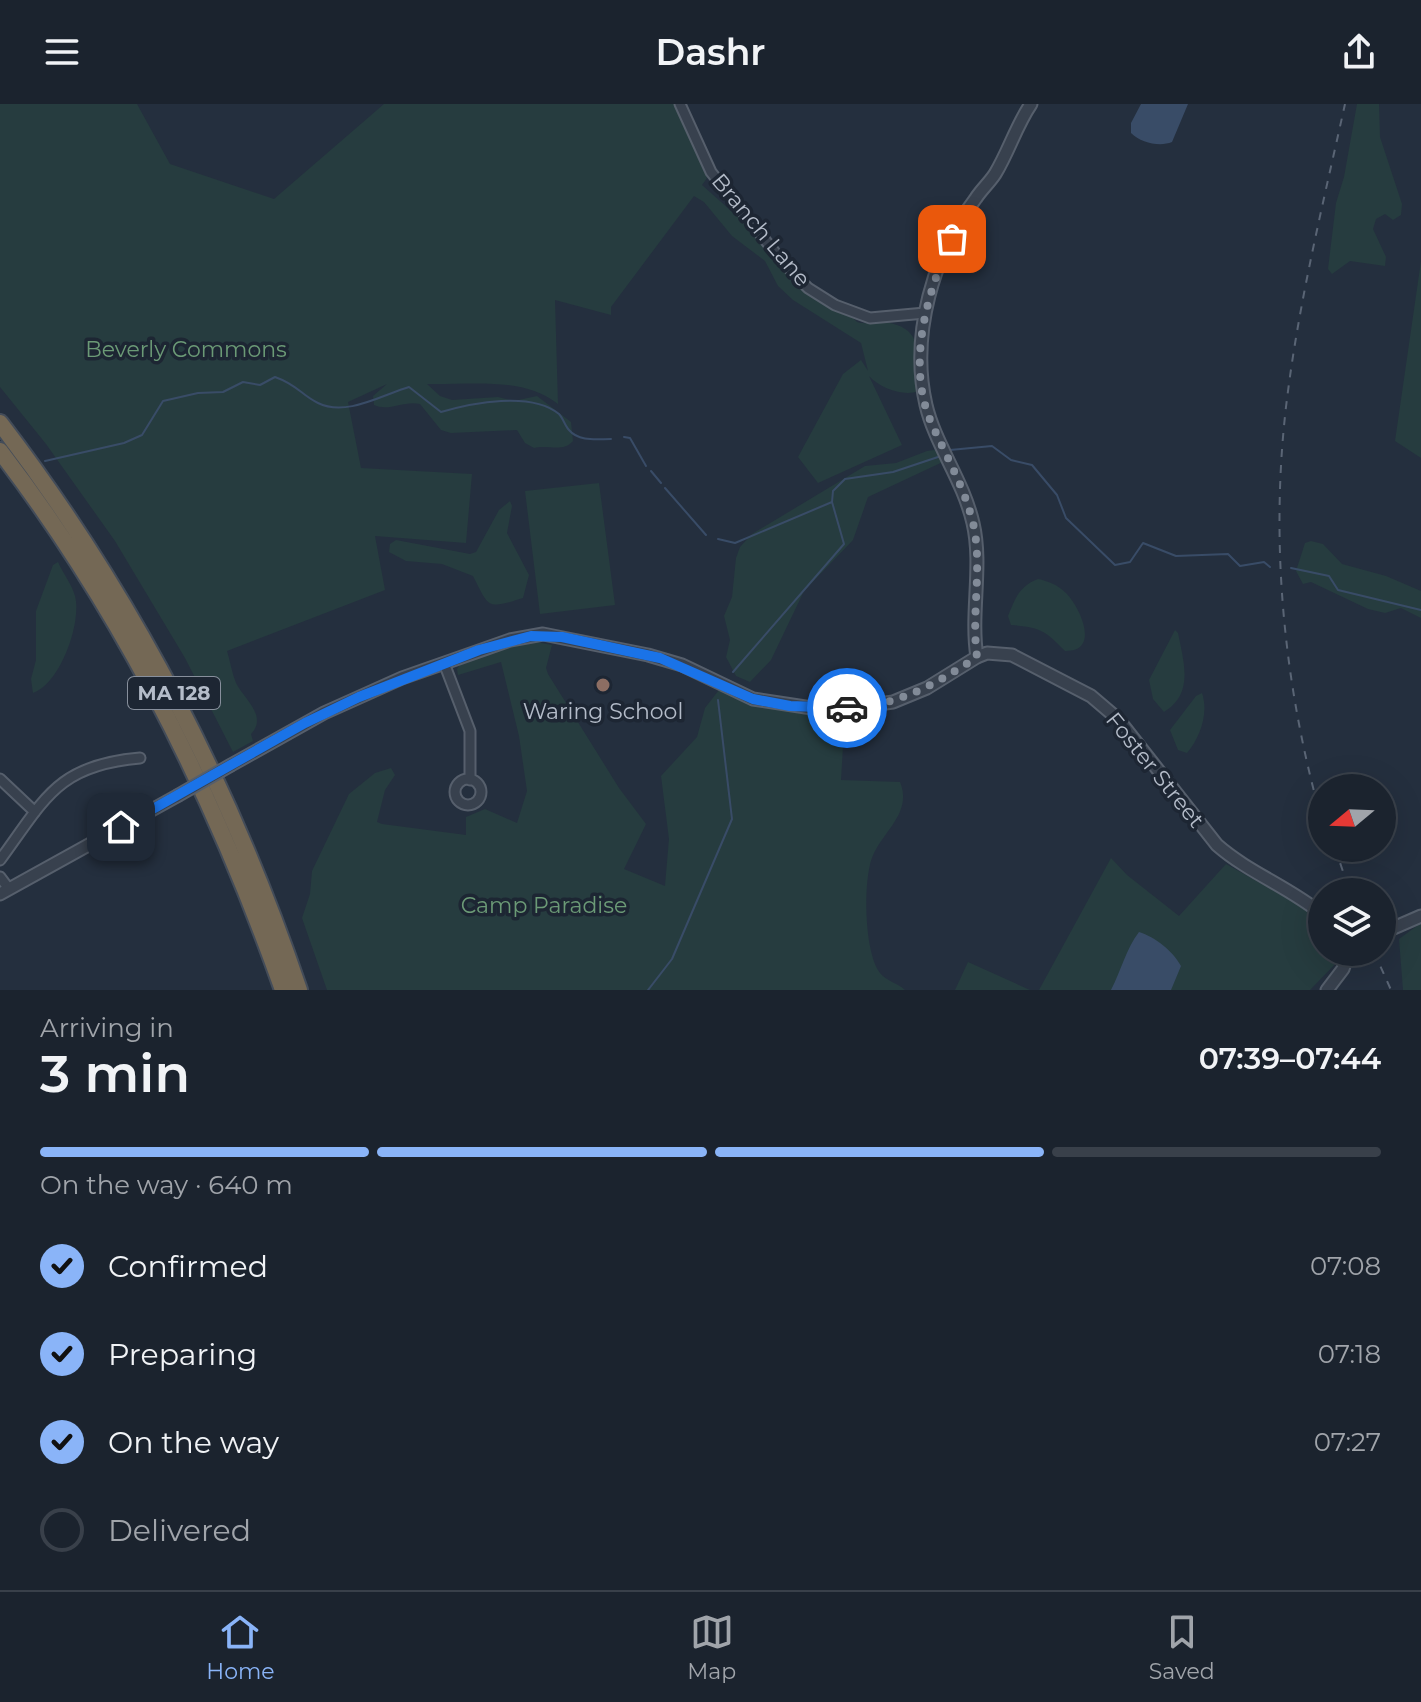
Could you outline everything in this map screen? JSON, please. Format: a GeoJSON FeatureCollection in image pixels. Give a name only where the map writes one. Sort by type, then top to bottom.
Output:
{"type":"FeatureCollection","features":[{"type":"Feature","properties":{"kind":"highway","name":"MA 128"},"geometry":{"type":"LineString","coordinates":[[0,423],[80,534],[178,701],[227,803],[299,990]]}},
{"type":"Feature","properties":{"kind":"highway","name":"MA 128"},"geometry":{"type":"LineString","coordinates":[[0,451],[73,552],[150,682],[212,807],[283,990]]}},
{"type":"Feature","properties":{"kind":"street","name":"Branch Lane"},"geometry":{"type":"LineString","coordinates":[[680,104],[711,172],[781,260],[808,288],[835,305],[870,318],[925,313]]}},
{"type":"Feature","properties":{"kind":"street"},"geometry":{"type":"LineString","coordinates":[[0,877],[5,891],[336,708],[444,663],[510,640],[543,634],[660,658],[753,699],[790,706],[849,708],[910,696],[977,657],[974,636],[974,526],[946,451],[931,421],[924,394],[921,353],[930,289],[952,239],[975,198],[995,174],[1014,130],[1031,104]]}},
{"type":"Feature","properties":{"kind":"street","name":"Foster Street"},"geometry":{"type":"LineString","coordinates":[[977,657],[987,653],[1012,655],[1031,662],[1091,696],[1134,737],[1217,845],[1233,859],[1308,903]]}},
{"type":"Feature","properties":{"kind":"street"},"geometry":{"type":"LineString","coordinates":[[444,663],[470,731],[470,780]]}},
{"type":"Feature","properties":{"kind":"street"},"geometry":{"type":"LineString","coordinates":[[0,860],[53,791],[82,769],[108,761],[140,758]]}},
{"type":"Feature","properties":{"kind":"street"},"geometry":{"type":"LineString","coordinates":[[0,779],[35,812]]}},
{"type":"Feature","properties":{"kind":"street"},"geometry":{"type":"LineString","coordinates":[[1396,927],[1421,916]]}},
{"type":"Feature","properties":{"kind":"street"},"geometry":{"type":"LineString","coordinates":[[1327,990],[1338,979],[1343,966]]}},
{"type":"Feature","properties":{"kind":"green space","name":"Beverly Commons"},"geometry":{"type":"Polygon","coordinates":[[[0,104],[137,104],[170,164],[274,199],[384,104],[675,104],[707,178],[702,185],[749,227],[796,285],[847,312],[857,322],[896,325],[913,336],[918,355],[919,391],[906,393],[892,390],[869,376],[902,445],[818,483],[798,457],[843,374],[861,360],[868,371],[861,343],[793,300],[778,286],[765,261],[732,236],[704,202],[694,196],[611,307],[611,315],[555,300],[558,404],[544,395],[512,386],[427,384],[440,396],[452,400],[498,397],[514,401],[537,396],[571,422],[573,441],[569,445],[534,448],[525,443],[517,430],[451,433],[441,430],[420,404],[374,405],[373,396],[387,384],[348,402],[361,468],[472,474],[466,543],[375,536],[385,590],[227,651],[236,683],[253,708],[257,721],[251,734],[253,741],[233,752],[185,658],[115,541],[46,444],[0,387],[0,104]]]}},
{"type":"Feature","properties":{"kind":"green space"},"geometry":{"type":"Polygon","coordinates":[[[1357,104],[1379,104],[1380,137],[1402,204],[1401,215],[1393,220],[1385,214],[1376,219],[1373,229],[1386,257],[1385,266],[1350,261],[1332,274],[1328,269],[1336,203],[1344,177],[1357,104]]]}},
{"type":"Feature","properties":{"kind":"green space"},"geometry":{"type":"Polygon","coordinates":[[[1421,261],[1421,458],[1395,441],[1421,261]]]}},
{"type":"Feature","properties":{"kind":"green space"},"geometry":{"type":"Polygon","coordinates":[[[942,449],[947,460],[868,497],[853,540],[804,591],[771,660],[750,682],[736,676],[726,657],[730,640],[724,616],[732,597],[740,547],[752,534],[865,466],[896,463],[927,451],[942,449]]]}},
{"type":"Feature","properties":{"kind":"green space"},"geometry":{"type":"Polygon","coordinates":[[[599,483],[615,605],[540,614],[525,491],[599,483]]]}},
{"type":"Feature","properties":{"kind":"green space"},"geometry":{"type":"Polygon","coordinates":[[[510,501],[512,506],[507,533],[529,575],[523,598],[502,604],[490,603],[473,576],[442,564],[406,561],[389,552],[390,544],[396,540],[470,554],[476,552],[499,510],[510,501]]]}},
{"type":"Feature","properties":{"kind":"green space"},"geometry":{"type":"Polygon","coordinates":[[[1305,543],[1323,544],[1342,564],[1386,576],[1421,591],[1421,618],[1401,608],[1385,613],[1368,609],[1311,582],[1303,584],[1296,571],[1305,543]]]}},
{"type":"Feature","properties":{"kind":"green space"},"geometry":{"type":"Polygon","coordinates":[[[58,562],[75,596],[75,621],[60,665],[52,678],[33,693],[31,679],[36,660],[36,611],[53,565],[58,562]]]}},
{"type":"Feature","properties":{"kind":"green space"},"geometry":{"type":"Polygon","coordinates":[[[1038,579],[1060,588],[1077,608],[1085,637],[1076,649],[1065,651],[1042,631],[1011,625],[1008,616],[1016,599],[1026,585],[1038,579]]]}},
{"type":"Feature","properties":{"kind":"green space"},"geometry":{"type":"Polygon","coordinates":[[[1175,630],[1183,655],[1183,687],[1180,696],[1164,712],[1153,699],[1149,680],[1175,630]]]}},
{"type":"Feature","properties":{"kind":"green space","name":"Camp Paradise"},"geometry":{"type":"Polygon","coordinates":[[[536,642],[552,645],[546,668],[548,674],[619,788],[646,824],[624,869],[665,886],[669,839],[661,776],[697,737],[705,708],[719,690],[845,713],[841,780],[900,782],[903,792],[900,811],[870,864],[866,914],[871,949],[880,973],[905,990],[327,990],[302,918],[310,894],[312,871],[349,794],[375,773],[391,768],[395,775],[385,790],[377,822],[466,835],[466,817],[485,809],[517,823],[527,791],[519,736],[501,662],[458,675],[457,669],[482,654],[536,642]]]}},
{"type":"Feature","properties":{"kind":"green space"},"geometry":{"type":"Polygon","coordinates":[[[1202,693],[1204,717],[1199,733],[1187,753],[1178,750],[1170,730],[1196,696],[1202,693]]]}},
{"type":"Feature","properties":{"kind":"green space"},"geometry":{"type":"Polygon","coordinates":[[[1111,858],[1127,875],[1179,916],[1226,864],[1308,909],[1308,966],[1333,966],[1310,990],[1039,990],[1111,858]]]}},
{"type":"Feature","properties":{"kind":"green space"},"geometry":{"type":"Polygon","coordinates":[[[1421,923],[1421,990],[1403,990],[1399,939],[1421,923]]]}},
{"type":"Feature","properties":{"kind":"green space"},"geometry":{"type":"Polygon","coordinates":[[[968,962],[1030,990],[955,990],[968,962]]]}},
{"type":"Feature","properties":{"kind":"water"},"geometry":{"type":"Polygon","coordinates":[[[1141,104],[1188,104],[1172,142],[1151,143],[1131,133],[1131,123],[1141,104]]]}},
{"type":"Feature","properties":{"kind":"water"},"geometry":{"type":"Polygon","coordinates":[[[1139,932],[1163,945],[1181,966],[1171,990],[1111,990],[1139,932]]]}},
{"type":"Feature","properties":{"kind":"waterway"},"geometry":{"type":"LineString","coordinates":[[45,461],[124,443],[142,435],[163,401],[198,393],[223,392],[243,382],[260,385],[275,377],[329,407],[352,406],[409,387],[441,412],[501,401],[533,403],[559,414],[573,434],[588,439],[611,439]]}},
{"type":"Feature","properties":{"kind":"waterway"},"geometry":{"type":"LineString","coordinates":[[624,437],[630,438],[646,466]]}},
{"type":"Feature","properties":{"kind":"waterway"},"geometry":{"type":"LineString","coordinates":[[950,450],[992,446],[1011,460],[1032,465],[1057,495],[1066,518],[1115,565],[1130,562],[1143,543],[1176,556],[1228,554],[1240,566],[1264,562],[1270,567]]}},
{"type":"Feature","properties":{"kind":"waterway"},"geometry":{"type":"LineString","coordinates":[[733,672],[844,544],[832,502],[833,491],[845,479],[893,472],[941,456]]}},
{"type":"Feature","properties":{"kind":"waterway"},"geometry":{"type":"LineString","coordinates":[[651,471],[661,483]]}},
{"type":"Feature","properties":{"kind":"waterway"},"geometry":{"type":"LineString","coordinates":[[665,488],[706,535]]}},
{"type":"Feature","properties":{"kind":"waterway"},"geometry":{"type":"LineString","coordinates":[[718,539],[735,543],[832,502]]}},
{"type":"Feature","properties":{"kind":"waterway"},"geometry":{"type":"LineString","coordinates":[[1291,568],[1329,576],[1338,590],[1421,610]]}},
{"type":"Feature","properties":{"kind":"waterway"},"geometry":{"type":"LineString","coordinates":[[648,990],[672,959],[732,819],[718,700]]}},
{"type":"Feature","properties":{"kind":"railway"},"geometry":{"type":"LineString","coordinates":[[1310,774],[1298,719],[1284,616],[1280,563],[1281,459],[1297,331],[1345,104]]}},
{"type":"Feature","properties":{"kind":"railway"},"geometry":{"type":"LineString","coordinates":[[1340,862],[1345,878]]}},
{"type":"Feature","properties":{"kind":"railway"},"geometry":{"type":"LineString","coordinates":[[1380,966],[1391,990]]}},
{"type":"Feature","properties":{"kind":"way so far"},"geometry":{"type":"LineString","coordinates":[[847,708],[893,702],[910,696],[977,657],[974,636],[974,526],[967,500],[926,407],[921,353],[930,289],[952,239]]}},
{"type":"Feature","properties":{"kind":"place","name":"Waring School"},"geometry":{"type":"Point","coordinates":[603,685]}},
{"type":"Feature","properties":{"kind":"route"},"geometry":{"type":"LineString","coordinates":[[121,827],[305,723],[359,697],[479,650],[543,634],[660,658],[682,665],[753,699],[790,706],[847,708]]}}]}
